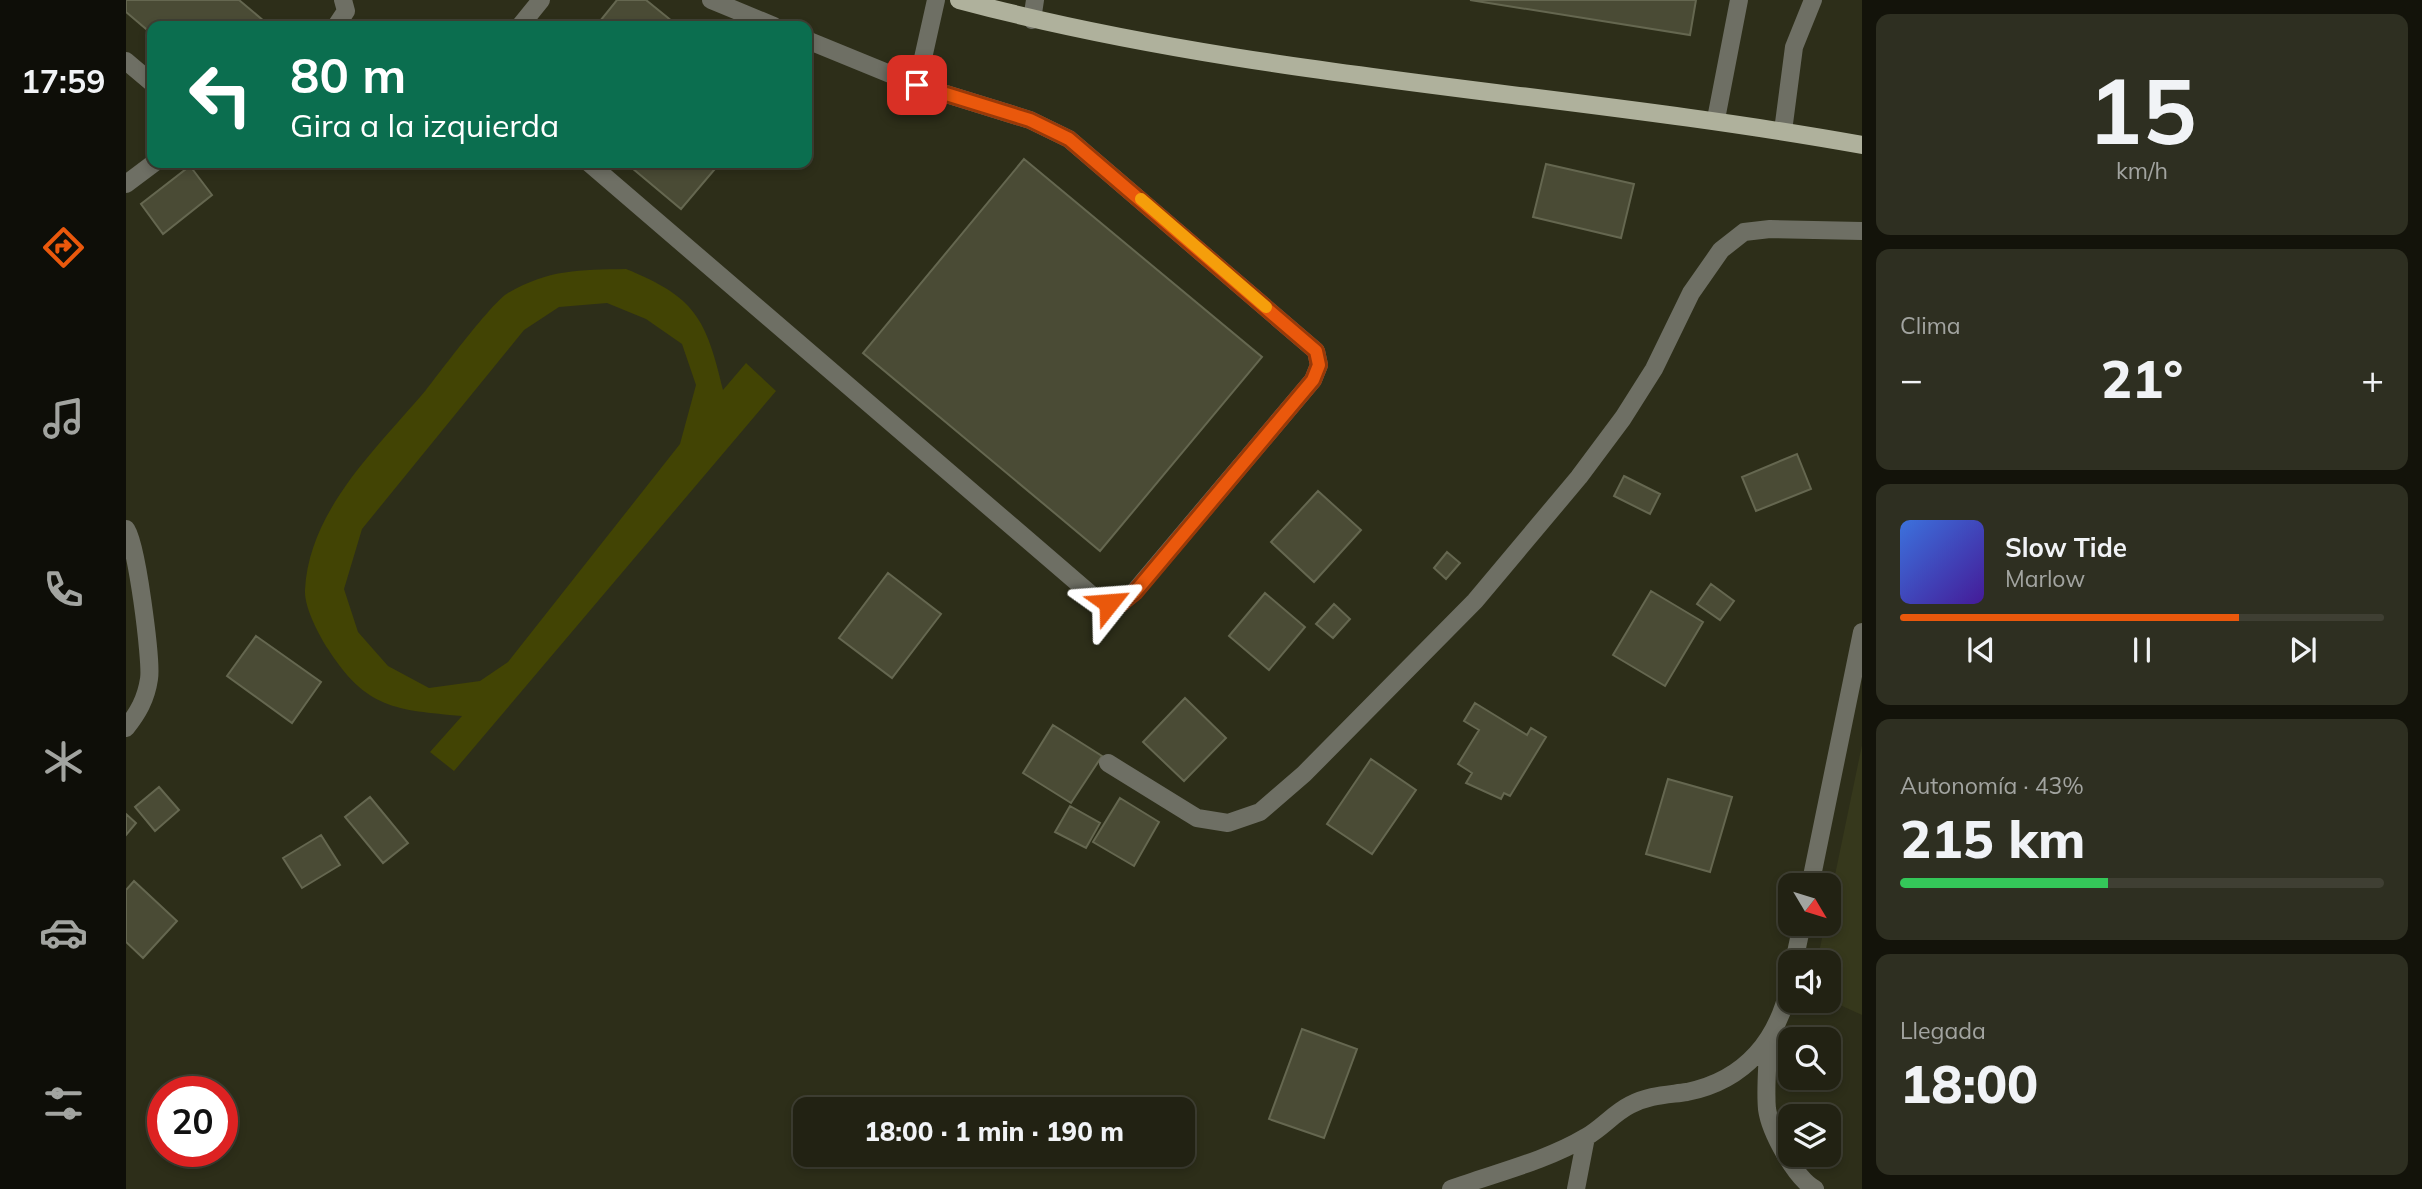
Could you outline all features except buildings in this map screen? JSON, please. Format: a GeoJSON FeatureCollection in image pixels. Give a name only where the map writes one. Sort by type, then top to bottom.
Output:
{"type":"FeatureCollection","features":[{"type":"Feature","properties":{"kind":"main road"},"geometry":{"type":"LineString","coordinates":[[959,0],[1032,20],[1225,58],[1716,119],[1862,145]]}},
{"type":"Feature","properties":{"kind":"street"},"geometry":{"type":"LineString","coordinates":[[340,21],[346,11],[343,0]]}},
{"type":"Feature","properties":{"kind":"street"},"geometry":{"type":"LineString","coordinates":[[524,21],[541,0]]}},
{"type":"Feature","properties":{"kind":"street"},"geometry":{"type":"LineString","coordinates":[[711,0],[762,21]]}},
{"type":"Feature","properties":{"kind":"street"},"geometry":{"type":"LineString","coordinates":[[917,85],[936,0]]}},
{"type":"Feature","properties":{"kind":"street"},"geometry":{"type":"LineString","coordinates":[[1032,20],[1035,0]]}},
{"type":"Feature","properties":{"kind":"street"},"geometry":{"type":"LineString","coordinates":[[1716,119],[1739,0]]}},
{"type":"Feature","properties":{"kind":"street"},"geometry":{"type":"LineString","coordinates":[[1783,131],[1794,47],[1813,0]]}},
{"type":"Feature","properties":{"kind":"street"},"geometry":{"type":"LineString","coordinates":[[595,168],[1094,597],[1120,604],[1135,592],[1313,380],[1319,365],[1316,351],[1069,139],[1030,120],[917,85],[812,42]]}},
{"type":"Feature","properties":{"kind":"street"},"geometry":{"type":"LineString","coordinates":[[126,61],[147,79]]}},
{"type":"Feature","properties":{"kind":"street"},"geometry":{"type":"LineString","coordinates":[[126,184],[147,168]]}},
{"type":"Feature","properties":{"kind":"street"},"geometry":{"type":"LineString","coordinates":[[1108,763],[1197,818],[1228,823],[1260,812],[1304,774],[1475,601],[1579,477],[1623,418],[1654,369],[1691,293],[1721,250],[1744,232],[1770,229],[1862,231]]}},
{"type":"Feature","properties":{"kind":"street"},"geometry":{"type":"LineString","coordinates":[[126,529],[132,534],[138,570],[150,677],[142,708],[126,728]]}},
{"type":"Feature","properties":{"kind":"street"},"geometry":{"type":"LineString","coordinates":[[1813,873],[1862,632]]}},
{"type":"Feature","properties":{"kind":"street"},"geometry":{"type":"LineString","coordinates":[[1451,1189],[1554,1152],[1586,1137],[1629,1105],[1659,1093],[1688,1091],[1734,1074],[1768,1042],[1782,1013]]}},
{"type":"Feature","properties":{"kind":"street"},"geometry":{"type":"LineString","coordinates":[[1768,1042],[1767,1111],[1782,1148],[1806,1184],[1815,1189]]}},
{"type":"Feature","properties":{"kind":"street"},"geometry":{"type":"LineString","coordinates":[[1576,1189],[1586,1137]]}},
{"type":"Feature","properties":{"kind":"shaded area"},"geometry":{"type":"Polygon","coordinates":[[[626,269],[668,290],[694,313],[710,345],[723,390],[746,363],[776,391],[454,771],[430,752],[462,716],[401,708],[384,703],[356,684],[328,649],[309,612],[305,590],[309,561],[332,507],[349,482],[500,299],[523,285],[551,275],[626,269]],[[607,303],[559,307],[524,330],[362,529],[344,589],[358,632],[388,666],[429,688],[480,681],[508,662],[680,444],[696,385],[682,344],[646,319],[607,303]]]}},
{"type":"Feature","properties":{"kind":"shaded area"},"geometry":{"type":"Polygon","coordinates":[[[1862,745],[1862,1015],[1841,1005],[1841,950],[1820,950],[1822,936],[1841,936],[1841,873],[1835,873],[1862,745]]]}},
{"type":"Feature","properties":{"kind":"slow traffic"},"geometry":{"type":"LineString","coordinates":[[1141,199],[1266,307]]}},
{"type":"Feature","properties":{"kind":"route"},"geometry":{"type":"LineString","coordinates":[[917,85],[1030,120],[1069,139],[1316,351],[1319,365],[1313,380],[1135,592],[1120,604],[1109,603]]}}]}
